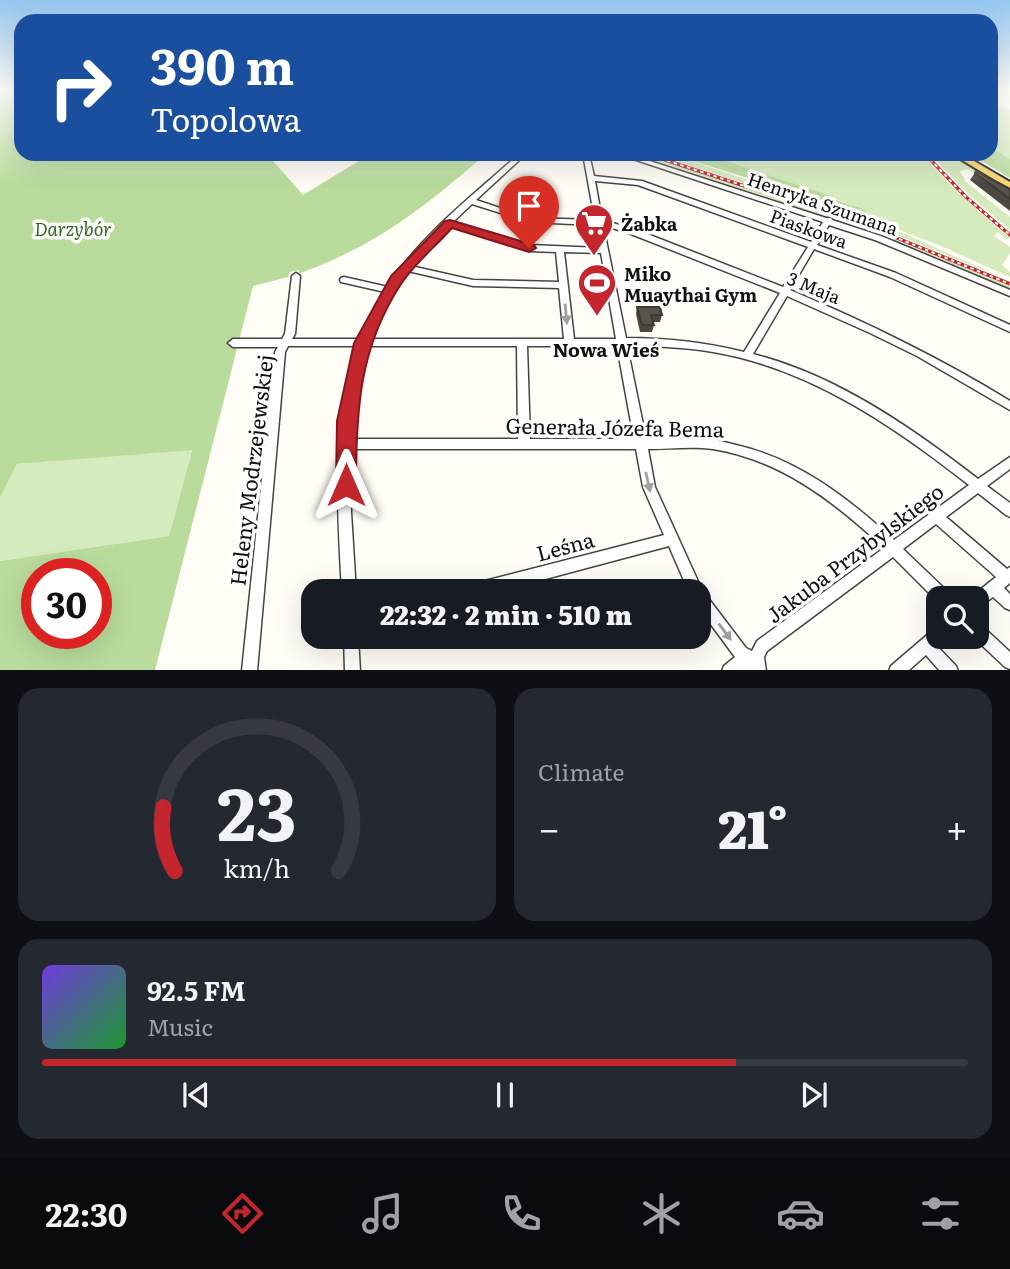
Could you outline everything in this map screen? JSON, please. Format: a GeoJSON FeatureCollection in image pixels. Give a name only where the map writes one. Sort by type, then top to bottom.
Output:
{"type":"FeatureCollection","features":[{"type":"Feature","properties":{"kind":"main road"},"geometry":{"type":"LineString","coordinates":[[968,161],[1010,185]]}},
{"type":"Feature","properties":{"kind":"main road"},"geometry":{"type":"LineString","coordinates":[[972,161],[1010,185]]}},
{"type":"Feature","properties":{"kind":"street"},"geometry":{"type":"LineString","coordinates":[[349,579],[346,444],[350,396],[362,343],[389,290],[405,268],[516,161]]}},
{"type":"Feature","properties":{"kind":"street"},"geometry":{"type":"LineString","coordinates":[[587,161],[649,487],[690,579]]}},
{"type":"Feature","properties":{"kind":"street","name":"Henryka Szumana"},"geometry":{"type":"LineString","coordinates":[[643,161],[828,220],[918,252],[1010,293]]}},
{"type":"Feature","properties":{"kind":"street","name":"Piaskowa"},"geometry":{"type":"LineString","coordinates":[[590,178],[639,183],[909,281],[1010,329]]}},
{"type":"Feature","properties":{"kind":"street","name":"3 Maja"},"geometry":{"type":"LineString","coordinates":[[473,202],[536,222],[599,223],[634,232],[785,292],[907,345],[1010,405]]}},
{"type":"Feature","properties":{"kind":"street"},"geometry":{"type":"LineString","coordinates":[[747,355],[828,220]]}},
{"type":"Feature","properties":{"kind":"street"},"geometry":{"type":"LineString","coordinates":[[450,223],[512,244],[560,250],[604,251]]}},
{"type":"Feature","properties":{"kind":"street"},"geometry":{"type":"LineString","coordinates":[[560,250],[569,342]]}},
{"type":"Feature","properties":{"kind":"street"},"geometry":{"type":"LineString","coordinates":[[405,268],[473,283],[564,285]]}},
{"type":"Feature","properties":{"kind":"street","name":"Heleny Modrzejewskiej"},"geometry":{"type":"LineString","coordinates":[[249,670],[280,352],[290,334],[296,276]]}},
{"type":"Feature","properties":{"kind":"street"},"geometry":{"type":"LineString","coordinates":[[344,280],[389,290]]}},
{"type":"Feature","properties":{"kind":"street"},"geometry":{"type":"LineString","coordinates":[[233,343],[681,344],[747,355],[810,377],[869,407],[925,443],[1010,511]]}},
{"type":"Feature","properties":{"kind":"street"},"geometry":{"type":"LineString","coordinates":[[522,343],[524,443]]}},
{"type":"Feature","properties":{"kind":"street","name":"Generała Józefa Bema"},"geometry":{"type":"LineString","coordinates":[[346,444],[712,444],[765,456],[821,485],[932,586]]}},
{"type":"Feature","properties":{"kind":"street","name":"Jakuba Przybylskiego"},"geometry":{"type":"LineString","coordinates":[[758,666],[762,646],[1010,462]]}},
{"type":"Feature","properties":{"kind":"street"},"geometry":{"type":"LineString","coordinates":[[936,516],[1008,576],[989,591]]}},
{"type":"Feature","properties":{"kind":"street","name":"Leśna"},"geometry":{"type":"LineString","coordinates":[[519,579],[671,539]]}},
{"type":"Feature","properties":{"kind":"street"},"geometry":{"type":"LineString","coordinates":[[993,588],[1010,603]]}},
{"type":"Feature","properties":{"kind":"street"},"geometry":{"type":"LineString","coordinates":[[711,612],[741,653],[758,666]]}},
{"type":"Feature","properties":{"kind":"street"},"geometry":{"type":"LineString","coordinates":[[989,642],[1010,662]]}},
{"type":"Feature","properties":{"kind":"street"},"geometry":{"type":"LineString","coordinates":[[897,670],[926,645]]}},
{"type":"Feature","properties":{"kind":"street"},"geometry":{"type":"LineString","coordinates":[[352,649],[353,670]]}},
{"type":"Feature","properties":{"kind":"street"},"geometry":{"type":"LineString","coordinates":[[938,649],[951,670]]}},
{"type":"Feature","properties":{"kind":"street"},"geometry":{"type":"LineString","coordinates":[[729,670],[740,662],[758,666]]}},
{"type":"Feature","properties":{"kind":"green space","name":"Darzybór"},"geometry":{"type":"Polygon","coordinates":[[[0,121],[14,121],[14,161],[273,161],[303,195],[359,161],[477,161],[420,208],[376,238],[298,274],[299,270],[290,272],[288,277],[253,286],[155,670],[0,670],[0,561],[169,536],[192,450],[17,464],[0,498],[0,121]]]}},
{"type":"Feature","properties":{"kind":"green space"},"geometry":{"type":"Polygon","coordinates":[[[998,121],[1010,121],[1010,159],[998,151],[998,121]]]}},
{"type":"Feature","properties":{"kind":"green space"},"geometry":{"type":"Polygon","coordinates":[[[998,151],[1010,159],[1010,178],[982,161],[998,161],[998,151]]]}},
{"type":"Feature","properties":{"kind":"green space"},"geometry":{"type":"Polygon","coordinates":[[[646,161],[665,161],[877,231],[1010,285],[1010,291],[882,238],[646,161]]]}},
{"type":"Feature","properties":{"kind":"green space"},"geometry":{"type":"Polygon","coordinates":[[[676,161],[691,161],[896,230],[1006,279],[880,228],[676,161]]]}},
{"type":"Feature","properties":{"kind":"green space"},"geometry":{"type":"Polygon","coordinates":[[[693,161],[725,161],[834,197],[833,199],[864,209],[871,216],[693,161]]]}},
{"type":"Feature","properties":{"kind":"green space"},"geometry":{"type":"Polygon","coordinates":[[[724,161],[928,161],[957,192],[1010,238],[1006,239],[998,232],[994,236],[1010,247],[1010,253],[1002,265],[1010,272],[1010,277],[866,217],[870,216],[864,209],[724,161]]]}},
{"type":"Feature","properties":{"kind":"green space"},"geometry":{"type":"Polygon","coordinates":[[[937,161],[964,161],[1010,189],[1010,192],[967,169],[960,171],[966,182],[1010,217],[1010,230],[965,191],[937,161]]]}},
{"type":"Feature","properties":{"kind":"green space"},"geometry":{"type":"Polygon","coordinates":[[[192,449],[169,536],[0,561],[0,498],[17,464],[192,449]]]}},
{"type":"Feature","properties":{"kind":"building"},"geometry":{"type":"Polygon","coordinates":[[[976,171],[1010,189],[1010,199],[975,173],[976,171]]]}},
{"type":"Feature","properties":{"kind":"building"},"geometry":{"type":"Polygon","coordinates":[[[637,307],[660,307],[662,315],[651,315],[654,325],[642,325],[637,307]]]}},
{"type":"Feature","properties":{"kind":"railway"},"geometry":{"type":"LineString","coordinates":[[668,161],[870,227],[1010,284]]}},
{"type":"Feature","properties":{"kind":"railway"},"geometry":{"type":"LineString","coordinates":[[932,161],[966,197],[1010,235]]}},
{"type":"Feature","properties":{"kind":"place","name":"Żabka"},"geometry":{"type":"Point","coordinates":[594,257]}},
{"type":"Feature","properties":{"kind":"place","name":"Miko Muaythai Gym"},"geometry":{"type":"Point","coordinates":[597,317]}},
{"type":"Feature","properties":{"kind":"district","name":"Nowa Wieś"},"geometry":{"type":"Point","coordinates":[606,349]}},
{"type":"Feature","properties":{"kind":"route"},"geometry":{"type":"LineString","coordinates":[[346,485],[346,421],[362,343],[389,290],[405,268],[450,223],[503,242],[529,248]]}}]}
